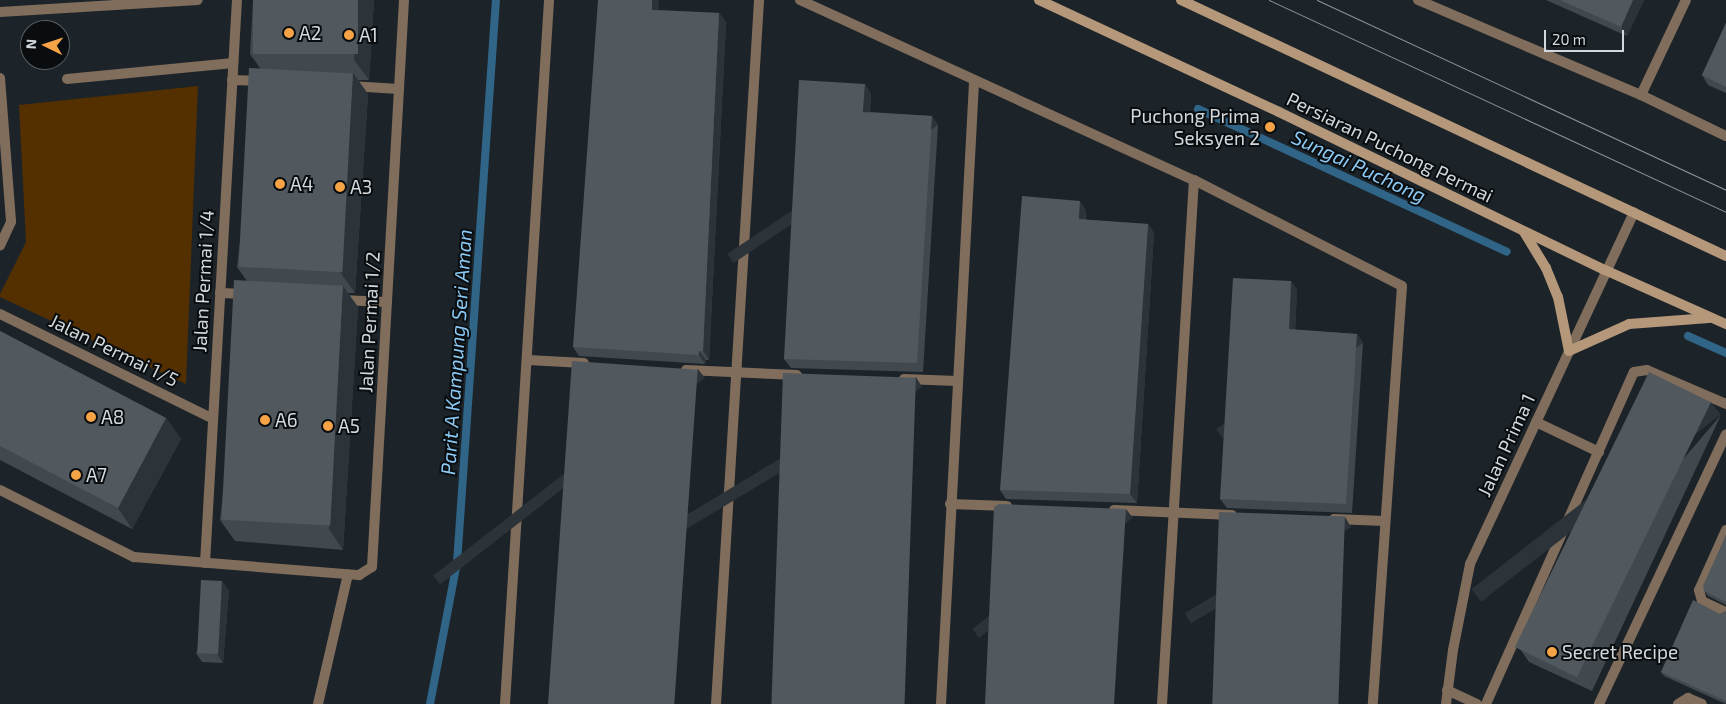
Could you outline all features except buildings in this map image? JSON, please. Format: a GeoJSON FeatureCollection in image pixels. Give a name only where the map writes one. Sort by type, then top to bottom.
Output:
{"type":"FeatureCollection","features":[{"type":"Feature","properties":{"kind":"main road","name":"Persiaran Puchong Permai"},"geometry":{"type":"LineString","coordinates":[[1039,0],[1605,270],[1726,324]]}},
{"type":"Feature","properties":{"kind":"main road"},"geometry":{"type":"LineString","coordinates":[[1181,0],[1726,256]]}},
{"type":"Feature","properties":{"kind":"main road"},"geometry":{"type":"LineString","coordinates":[[1524,231],[1546,268],[1558,297],[1570,351],[1629,324],[1713,318]]}},
{"type":"Feature","properties":{"kind":"street"},"geometry":{"type":"LineString","coordinates":[[0,12],[198,0]]}},
{"type":"Feature","properties":{"kind":"street","name":"Jalan Permai 1/4"},"geometry":{"type":"LineString","coordinates":[[205,563],[237,0]]}},
{"type":"Feature","properties":{"kind":"street","name":"Jalan Permai 1/2"},"geometry":{"type":"LineString","coordinates":[[0,490],[134,558],[359,575],[372,567],[404,0]]}},
{"type":"Feature","properties":{"kind":"street"},"geometry":{"type":"LineString","coordinates":[[505,704],[549,0]]}},
{"type":"Feature","properties":{"kind":"street"},"geometry":{"type":"LineString","coordinates":[[716,704],[739,373],[759,0]]}},
{"type":"Feature","properties":{"kind":"street"},"geometry":{"type":"LineString","coordinates":[[800,0],[974,82],[1194,180],[1402,286],[1373,704]]}},
{"type":"Feature","properties":{"kind":"street"},"geometry":{"type":"LineString","coordinates":[[1418,0],[1437,4],[1641,95],[1726,136]]}},
{"type":"Feature","properties":{"kind":"street"},"geometry":{"type":"LineString","coordinates":[[1641,95],[1686,0]]}},
{"type":"Feature","properties":{"kind":"street"},"geometry":{"type":"LineString","coordinates":[[67,79],[233,63]]}},
{"type":"Feature","properties":{"kind":"street"},"geometry":{"type":"LineString","coordinates":[[0,78],[11,222],[0,246]]}},
{"type":"Feature","properties":{"kind":"street"},"geometry":{"type":"LineString","coordinates":[[232,80],[271,82]]}},
{"type":"Feature","properties":{"kind":"street"},"geometry":{"type":"LineString","coordinates":[[941,704],[950,504],[974,82]]}},
{"type":"Feature","properties":{"kind":"street"},"geometry":{"type":"LineString","coordinates":[[340,86],[399,89]]}},
{"type":"Feature","properties":{"kind":"street"},"geometry":{"type":"LineString","coordinates":[[1162,704],[1194,180]]}},
{"type":"Feature","properties":{"kind":"street","name":"Jalan Prima 1"},"geometry":{"type":"LineString","coordinates":[[1446,704],[1470,564],[1570,351],[1605,270],[1634,212]]}},
{"type":"Feature","properties":{"kind":"street"},"geometry":{"type":"LineString","coordinates":[[220,293],[259,295]]}},
{"type":"Feature","properties":{"kind":"street"},"geometry":{"type":"LineString","coordinates":[[328,299],[388,302]]}},
{"type":"Feature","properties":{"kind":"street","name":"Jalan Permai 1/5"},"geometry":{"type":"LineString","coordinates":[[0,314],[213,419]]}},
{"type":"Feature","properties":{"kind":"street"},"geometry":{"type":"LineString","coordinates":[[528,360],[595,364]]}},
{"type":"Feature","properties":{"kind":"street"},"geometry":{"type":"LineString","coordinates":[[672,369],[808,376]]}},
{"type":"Feature","properties":{"kind":"street"},"geometry":{"type":"LineString","coordinates":[[1486,704],[1634,372],[1648,370],[1726,404]]}},
{"type":"Feature","properties":{"kind":"street"},"geometry":{"type":"LineString","coordinates":[[888,378],[958,381]]}},
{"type":"Feature","properties":{"kind":"street"},"geometry":{"type":"LineString","coordinates":[[1536,422],[1599,452]]}},
{"type":"Feature","properties":{"kind":"street"},"geometry":{"type":"LineString","coordinates":[[1599,704],[1726,434]]}},
{"type":"Feature","properties":{"kind":"street"},"geometry":{"type":"LineString","coordinates":[[950,504],[1018,507]]}},
{"type":"Feature","properties":{"kind":"street"},"geometry":{"type":"LineString","coordinates":[[1105,510],[1240,516]]}},
{"type":"Feature","properties":{"kind":"street"},"geometry":{"type":"LineString","coordinates":[[1318,519],[1385,521]]}},
{"type":"Feature","properties":{"kind":"street"},"geometry":{"type":"LineString","coordinates":[[1726,530],[1699,590],[1702,601],[1726,612]]}},
{"type":"Feature","properties":{"kind":"street"},"geometry":{"type":"LineString","coordinates":[[318,704],[348,574]]}},
{"type":"Feature","properties":{"kind":"street"},"geometry":{"type":"LineString","coordinates":[[1447,690],[1477,704]]}},
{"type":"Feature","properties":{"kind":"street"},"geometry":{"type":"LineString","coordinates":[[1678,704],[1688,698],[1702,704]]}},
{"type":"Feature","properties":{"kind":"shaded area"},"geometry":{"type":"Polygon","coordinates":[[[198,86],[186,384],[0,297],[0,294],[26,242],[19,105],[198,86]]]}},
{"type":"Feature","properties":{"kind":"waterway","name":"Parit A Kampung Seri Aman"},"geometry":{"type":"LineString","coordinates":[[430,704],[457,563],[496,0]]}},
{"type":"Feature","properties":{"kind":"waterway","name":"Sungai Puchong"},"geometry":{"type":"LineString","coordinates":[[1198,109],[1507,252]]}},
{"type":"Feature","properties":{"kind":"waterway","name":"Sungai Puchong"},"geometry":{"type":"LineString","coordinates":[[1688,336],[1726,353]]}},
{"type":"Feature","properties":{"kind":"tram line"},"geometry":{"type":"LineString","coordinates":[[1269,0],[1726,212]]}},
{"type":"Feature","properties":{"kind":"tram line"},"geometry":{"type":"LineString","coordinates":[[1317,0],[1726,190]]}},
{"type":"Feature","properties":{"kind":"place","name":"A2"},"geometry":{"type":"Point","coordinates":[289,33]}},
{"type":"Feature","properties":{"kind":"place","name":"A1"},"geometry":{"type":"Point","coordinates":[349,35]}},
{"type":"Feature","properties":{"kind":"place","name":"Puchong Prima Seksyen 2"},"geometry":{"type":"Point","coordinates":[1270,127]}},
{"type":"Feature","properties":{"kind":"place","name":"A4"},"geometry":{"type":"Point","coordinates":[280,184]}},
{"type":"Feature","properties":{"kind":"place","name":"A3"},"geometry":{"type":"Point","coordinates":[340,187]}},
{"type":"Feature","properties":{"kind":"place","name":"A8"},"geometry":{"type":"Point","coordinates":[91,417]}},
{"type":"Feature","properties":{"kind":"place","name":"A6"},"geometry":{"type":"Point","coordinates":[265,420]}},
{"type":"Feature","properties":{"kind":"place","name":"A5"},"geometry":{"type":"Point","coordinates":[328,426]}},
{"type":"Feature","properties":{"kind":"place","name":"A7"},"geometry":{"type":"Point","coordinates":[76,475]}},
{"type":"Feature","properties":{"kind":"place","name":"Secret Recipe"},"geometry":{"type":"Point","coordinates":[1552,652]}}]}
